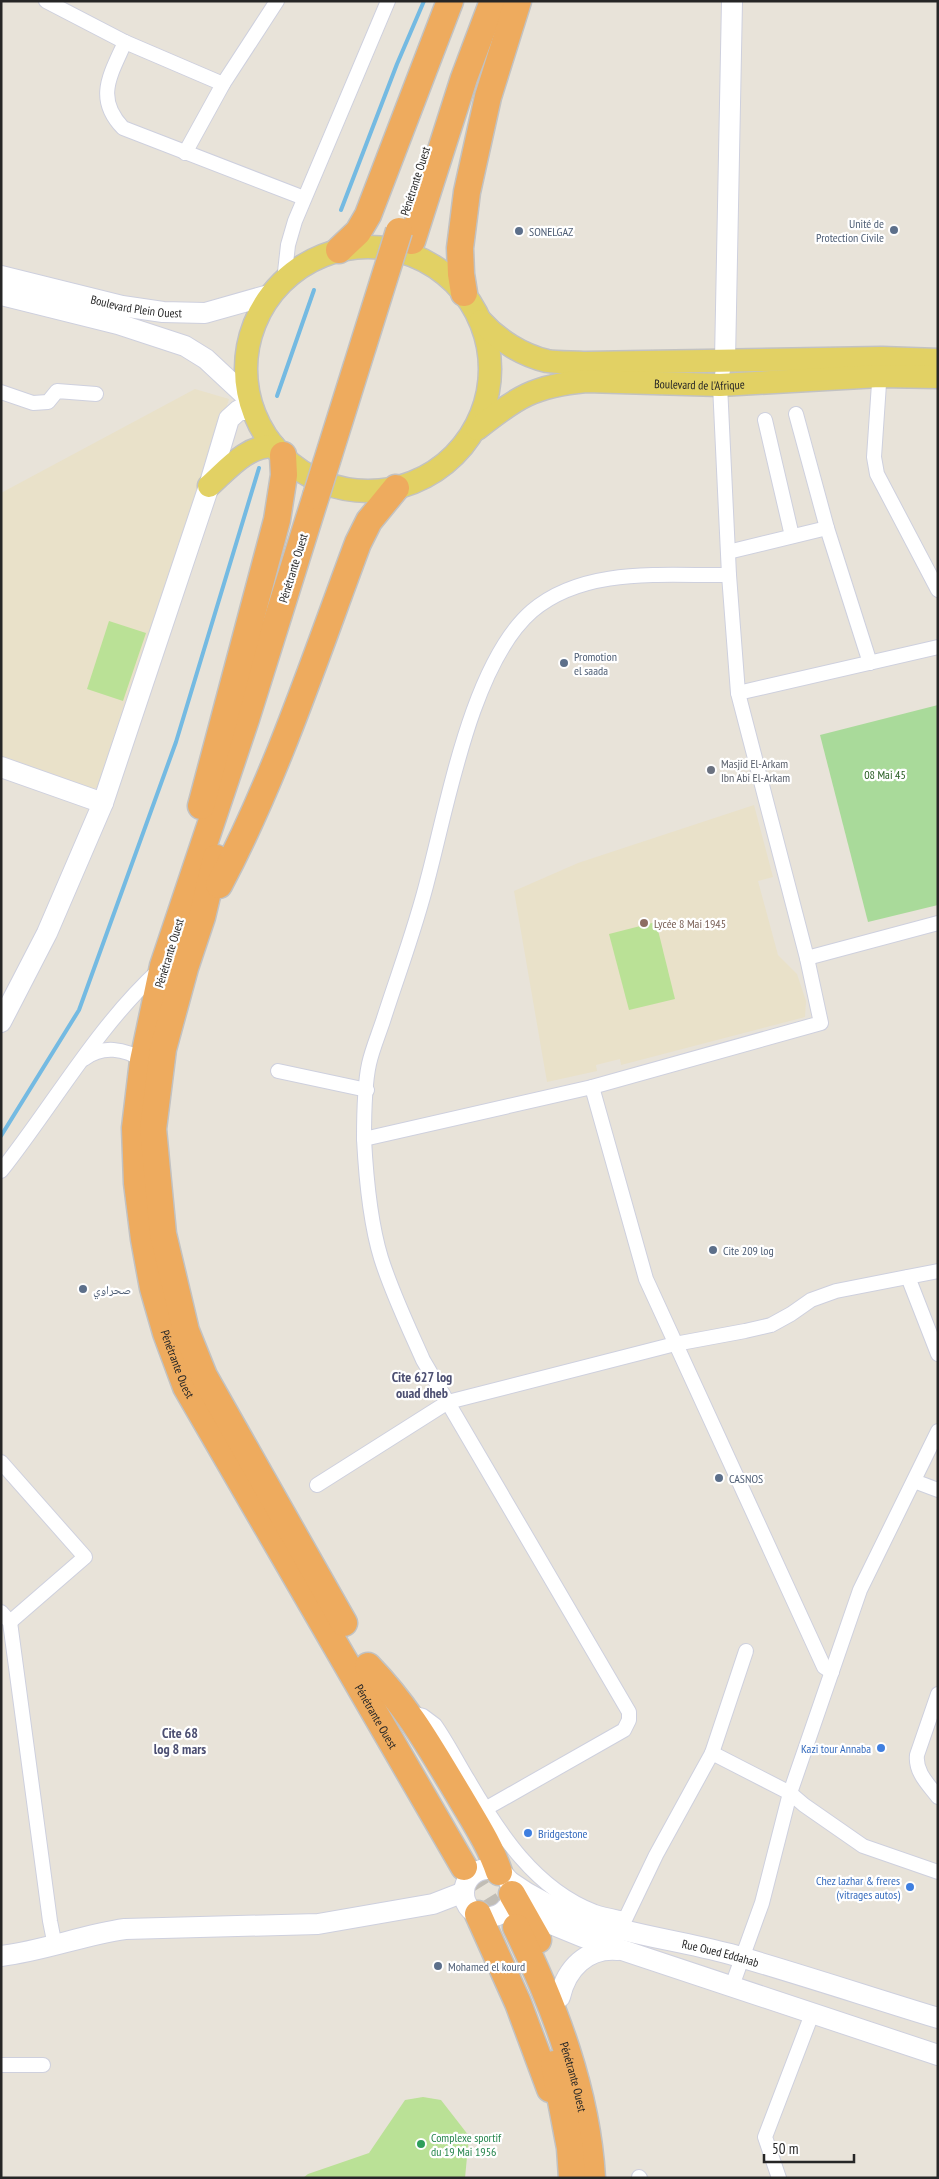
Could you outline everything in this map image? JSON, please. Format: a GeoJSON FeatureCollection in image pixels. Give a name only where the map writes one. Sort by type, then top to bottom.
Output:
{"type":"FeatureCollection","features":[{"type":"Feature","properties":{"kind":"highway"},"geometry":{"type":"LineString","coordinates":[[339,250],[358,232],[368,215],[450,1]]}},
{"type":"Feature","properties":{"kind":"highway","name":"Pénétrante Ouest"},"geometry":{"type":"LineString","coordinates":[[406,236],[446,84],[475,1]]}},
{"type":"Feature","properties":{"kind":"highway","name":"Pénétrante Ouest"},"geometry":{"type":"LineString","coordinates":[[493,1],[406,236],[323,499],[212,872],[192,914],[163,966],[143,1061],[135,1128],[137,1183],[144,1239],[153,1288],[166,1333],[186,1387],[495,1894],[548,1996],[583,2107],[590,2143],[592,2178]]}},
{"type":"Feature","properties":{"kind":"highway"},"geometry":{"type":"LineString","coordinates":[[464,293],[460,248],[467,192],[488,97],[518,1]]}},
{"type":"Feature","properties":{"kind":"highway"},"geometry":{"type":"LineString","coordinates":[[192,914],[186,864],[277,520],[284,475],[278,451]]}},
{"type":"Feature","properties":{"kind":"highway"},"geometry":{"type":"LineString","coordinates":[[192,914],[225,874],[262,792],[300,698],[358,543],[369,520],[396,488]]}},
{"type":"Feature","properties":{"kind":"highway","name":"Pénétrante Ouest"},"geometry":{"type":"LineString","coordinates":[[192,914],[185,968],[163,1049],[153,1128],[163,1234],[173,1283],[186,1331],[204,1376],[362,1674]]}},
{"type":"Feature","properties":{"kind":"highway"},"geometry":{"type":"LineString","coordinates":[[362,1674],[408,1712],[485,1838],[495,1894],[538,1941],[560,1997],[570,2038],[572,2070]]}},
{"type":"Feature","properties":{"kind":"highway","name":"Pénétrante Ouest"},"geometry":{"type":"LineString","coordinates":[[495,1894],[547,2034],[564,2108],[572,2178]]}},
{"type":"Feature","properties":{"kind":"highway"},"geometry":{"type":"LineString","coordinates":[[475,1913],[518,2003],[548,2086],[564,2108]]}},
{"type":"Feature","properties":{"kind":"main road"},"geometry":{"type":"LineString","coordinates":[[724,360],[732,1]]}},
{"type":"Feature","properties":{"kind":"main road"},"geometry":{"type":"LineString","coordinates":[[367,247],[394,250],[421,258],[444,273],[464,293],[481,320],[489,347],[491,376],[486,404],[474,431],[460,450],[441,467],[420,480],[396,488],[366,491],[335,486],[307,474],[278,451],[266,435],[252,405],[246,373],[248,345],[257,318],[278,288],[309,262],[339,250],[367,247]]}},
{"type":"Feature","properties":{"kind":"main road","name":"Boulevard Plein Ouest"},"geometry":{"type":"LineString","coordinates":[[1,276],[122,306],[163,312],[205,313],[278,288]]}},
{"type":"Feature","properties":{"kind":"main road","name":"Boulevard Plein Ouest"},"geometry":{"type":"LineString","coordinates":[[1,295],[118,324],[185,346],[206,359],[252,405]]}},
{"type":"Feature","properties":{"kind":"main road","name":"Boulevard de l'Afrique"},"geometry":{"type":"LineString","coordinates":[[481,320],[492,333],[515,348],[547,361],[586,363],[724,360],[880,367],[938,377]]}},
{"type":"Feature","properties":{"kind":"main road","name":"Boulevard de l'Afrique"},"geometry":{"type":"LineString","coordinates":[[474,431],[506,406],[523,396],[542,388],[564,383],[586,381],[720,385],[938,360]]}},
{"type":"Feature","properties":{"kind":"main road"},"geometry":{"type":"LineString","coordinates":[[1,1022],[46,934],[104,803],[231,415],[252,405]]}},
{"type":"Feature","properties":{"kind":"main road"},"geometry":{"type":"LineString","coordinates":[[209,486],[248,452],[260,447],[278,451]]}},
{"type":"Feature","properties":{"kind":"main road"},"geometry":{"type":"LineString","coordinates":[[1,767],[104,803]]}},
{"type":"Feature","properties":{"kind":"main road"},"geometry":{"type":"LineString","coordinates":[[433,1904],[453,1906],[491,1917],[498,1915],[495,1894]]}},
{"type":"Feature","properties":{"kind":"main road"},"geometry":{"type":"LineString","coordinates":[[1,1956],[55,1946],[104,1932],[125,1929],[318,1924],[495,1894],[568,1931],[938,2055]]}},
{"type":"Feature","properties":{"kind":"main road"},"geometry":{"type":"LineString","coordinates":[[475,1913],[465,1899],[495,1894]]}},
{"type":"Feature","properties":{"kind":"main road","name":"Rue Oued Eddahab"},"geometry":{"type":"LineString","coordinates":[[495,1894],[550,1907],[585,1921],[622,1925],[742,1958],[938,2018]]}},
{"type":"Feature","properties":{"kind":"main road"},"geometry":{"type":"LineString","coordinates":[[560,1997],[562,1985],[568,1973],[587,1956],[605,1950],[624,1950]]}},
{"type":"Feature","properties":{"kind":"street"},"geometry":{"type":"LineString","coordinates":[[46,1],[125,42],[223,84]]}},
{"type":"Feature","properties":{"kind":"street"},"geometry":{"type":"LineString","coordinates":[[185,153],[223,84],[277,1]]}},
{"type":"Feature","properties":{"kind":"street"},"geometry":{"type":"LineString","coordinates":[[278,288],[289,239],[304,198],[388,1]]}},
{"type":"Feature","properties":{"kind":"street"},"geometry":{"type":"LineString","coordinates":[[125,42],[107,84],[106,96],[114,118],[124,128],[304,198]]}},
{"type":"Feature","properties":{"kind":"street"},"geometry":{"type":"LineString","coordinates":[[364,1138],[592,1087],[821,1023],[807,958],[738,693],[729,575],[720,385],[724,360]]}},
{"type":"Feature","properties":{"kind":"street"},"geometry":{"type":"LineString","coordinates":[[880,367],[874,457],[877,474],[938,590]]}},
{"type":"Feature","properties":{"kind":"street"},"geometry":{"type":"LineString","coordinates":[[1,392],[34,403],[48,402],[57,391],[96,394]]}},
{"type":"Feature","properties":{"kind":"street"},"geometry":{"type":"LineString","coordinates":[[796,414],[827,528],[870,663]]}},
{"type":"Feature","properties":{"kind":"street"},"geometry":{"type":"LineString","coordinates":[[766,420],[792,536]]}},
{"type":"Feature","properties":{"kind":"street"},"geometry":{"type":"LineString","coordinates":[[728,552],[827,528]]}},
{"type":"Feature","properties":{"kind":"street"},"geometry":{"type":"LineString","coordinates":[[485,1809],[624,1730],[629,1716],[627,1708],[423,1360],[400,1310],[381,1256],[372,1214],[364,1138],[368,1066],[428,880],[439,829],[468,729],[487,678],[512,632],[532,611],[556,595],[587,582],[624,577],[729,575]]}},
{"type":"Feature","properties":{"kind":"street"},"geometry":{"type":"LineString","coordinates":[[738,693],[938,647]]}},
{"type":"Feature","properties":{"kind":"street"},"geometry":{"type":"LineString","coordinates":[[807,958],[938,923]]}},
{"type":"Feature","properties":{"kind":"street"},"geometry":{"type":"LineString","coordinates":[[1,1171],[30,1134],[111,1020],[135,992],[163,966]]}},
{"type":"Feature","properties":{"kind":"street"},"geometry":{"type":"LineString","coordinates":[[80,1063],[96,1052],[116,1049],[126,1051],[143,1061]]}},
{"type":"Feature","properties":{"kind":"street"},"geometry":{"type":"LineString","coordinates":[[278,1071],[367,1090]]}},
{"type":"Feature","properties":{"kind":"street"},"geometry":{"type":"LineString","coordinates":[[592,1087],[646,1279],[824,1667],[832,1672]]}},
{"type":"Feature","properties":{"kind":"street"},"geometry":{"type":"LineString","coordinates":[[317,1485],[448,1402],[675,1344],[745,1331],[771,1324],[791,1314],[811,1300],[836,1291],[938,1271]]}},
{"type":"Feature","properties":{"kind":"street"},"geometry":{"type":"LineString","coordinates":[[908,1278],[938,1354]]}},
{"type":"Feature","properties":{"kind":"street"},"geometry":{"type":"LineString","coordinates":[[732,1986],[762,1903],[790,1793],[860,1590],[938,1431]]}},
{"type":"Feature","properties":{"kind":"street"},"geometry":{"type":"LineString","coordinates":[[1,1462],[85,1557],[6,1617],[55,1946]]}},
{"type":"Feature","properties":{"kind":"street"},"geometry":{"type":"LineString","coordinates":[[914,1481],[938,1490]]}},
{"type":"Feature","properties":{"kind":"street"},"geometry":{"type":"LineString","coordinates":[[408,1712],[423,1716],[434,1725],[485,1809],[527,1867],[556,1892],[622,1925],[712,1753],[746,1651]]}},
{"type":"Feature","properties":{"kind":"street"},"geometry":{"type":"LineString","coordinates":[[938,1694],[917,1755],[916,1764],[918,1771],[938,1797]]}},
{"type":"Feature","properties":{"kind":"street"},"geometry":{"type":"LineString","coordinates":[[712,1753],[790,1793],[804,1806],[863,1846],[938,1872]]}},
{"type":"Feature","properties":{"kind":"street"},"geometry":{"type":"LineString","coordinates":[[778,2178],[765,2136],[812,2014]]}},
{"type":"Feature","properties":{"kind":"street"},"geometry":{"type":"LineString","coordinates":[[1,2064],[43,2065]]}},
{"type":"Feature","properties":{"kind":"shaded area"},"geometry":{"type":"Polygon","coordinates":[[[195,389],[229,399],[181,550],[100,786],[89,791],[1,761],[1,493],[195,389]]]}},
{"type":"Feature","properties":{"kind":"shaded area","name":"Lycée 8 Mai 1945"},"geometry":{"type":"Polygon","coordinates":[[[754,805],[773,877],[758,881],[778,955],[797,974],[806,1001],[805,1017],[621,1065],[620,1059],[596,1065],[597,1071],[547,1082],[514,891],[578,863],[754,805]]]}},
{"type":"Feature","properties":{"kind":"green space"},"geometry":{"type":"Polygon","coordinates":[[[109,621],[146,633],[123,701],[87,689],[109,621]]]}},
{"type":"Feature","properties":{"kind":"green space","name":"08 Mai 45"},"geometry":{"type":"Polygon","coordinates":[[[938,705],[938,905],[868,922],[820,735],[938,705]]]}},
{"type":"Feature","properties":{"kind":"green space"},"geometry":{"type":"Polygon","coordinates":[[[656,922],[675,999],[629,1010],[609,934],[656,922]]]}},
{"type":"Feature","properties":{"kind":"green space","name":"Complexe sportif du 19 Mai 1956"},"geometry":{"type":"Polygon","coordinates":[[[423,2097],[441,2100],[469,2136],[465,2178],[303,2178],[308,2174],[369,2153],[405,2100],[423,2097]]]}},
{"type":"Feature","properties":{"kind":"waterway"},"geometry":{"type":"LineString","coordinates":[[341,210],[397,64],[424,1]]}},
{"type":"Feature","properties":{"kind":"waterway"},"geometry":{"type":"LineString","coordinates":[[277,396],[314,290]]}},
{"type":"Feature","properties":{"kind":"waterway"},"geometry":{"type":"LineString","coordinates":[[1,1136],[79,1010],[176,742],[259,468]]}},
{"type":"Feature","properties":{"kind":"tunnel"},"geometry":{"type":"LineString","coordinates":[[464,1867],[505,1933]]}},
{"type":"Feature","properties":{"kind":"place","name":"Unité de Protection Civile"},"geometry":{"type":"Point","coordinates":[894,230]}},
{"type":"Feature","properties":{"kind":"place","name":"SONELGAZ"},"geometry":{"type":"Point","coordinates":[519,231]}},
{"type":"Feature","properties":{"kind":"place","name":"Promotion el saada"},"geometry":{"type":"Point","coordinates":[564,663]}},
{"type":"Feature","properties":{"kind":"place","name":"Masjid El-Arkam Ibn Abi El-Arkam"},"geometry":{"type":"Point","coordinates":[711,770]}},
{"type":"Feature","properties":{"kind":"place","name":"Lycée 8 Mai 1945"},"geometry":{"type":"Point","coordinates":[644,923]}},
{"type":"Feature","properties":{"kind":"place","name":"Cite 209 log"},"geometry":{"type":"Point","coordinates":[713,1250]}},
{"type":"Feature","properties":{"kind":"place","name":"صحراوي"},"geometry":{"type":"Point","coordinates":[83,1289]}},
{"type":"Feature","properties":{"kind":"place","name":"CASNOS"},"geometry":{"type":"Point","coordinates":[719,1478]}},
{"type":"Feature","properties":{"kind":"place","name":"Kazi tour Annaba"},"geometry":{"type":"Point","coordinates":[881,1748]}},
{"type":"Feature","properties":{"kind":"place","name":"Bridgestone"},"geometry":{"type":"Point","coordinates":[528,1833]}},
{"type":"Feature","properties":{"kind":"place","name":"Chez lazhar & freres (vitrages autos)"},"geometry":{"type":"Point","coordinates":[910,1887]}},
{"type":"Feature","properties":{"kind":"place","name":"Mohamed el kourd"},"geometry":{"type":"Point","coordinates":[438,1966]}},
{"type":"Feature","properties":{"kind":"place","name":"Complexe sportif du 19 Mai 1956"},"geometry":{"type":"Point","coordinates":[421,2144]}},
{"type":"Feature","properties":{"kind":"district","name":"Cite 627 log ouad dheb"},"geometry":{"type":"Point","coordinates":[422,1385]}},
{"type":"Feature","properties":{"kind":"district","name":"Cite 68 log 8 mars"},"geometry":{"type":"Point","coordinates":[180,1742]}}]}
